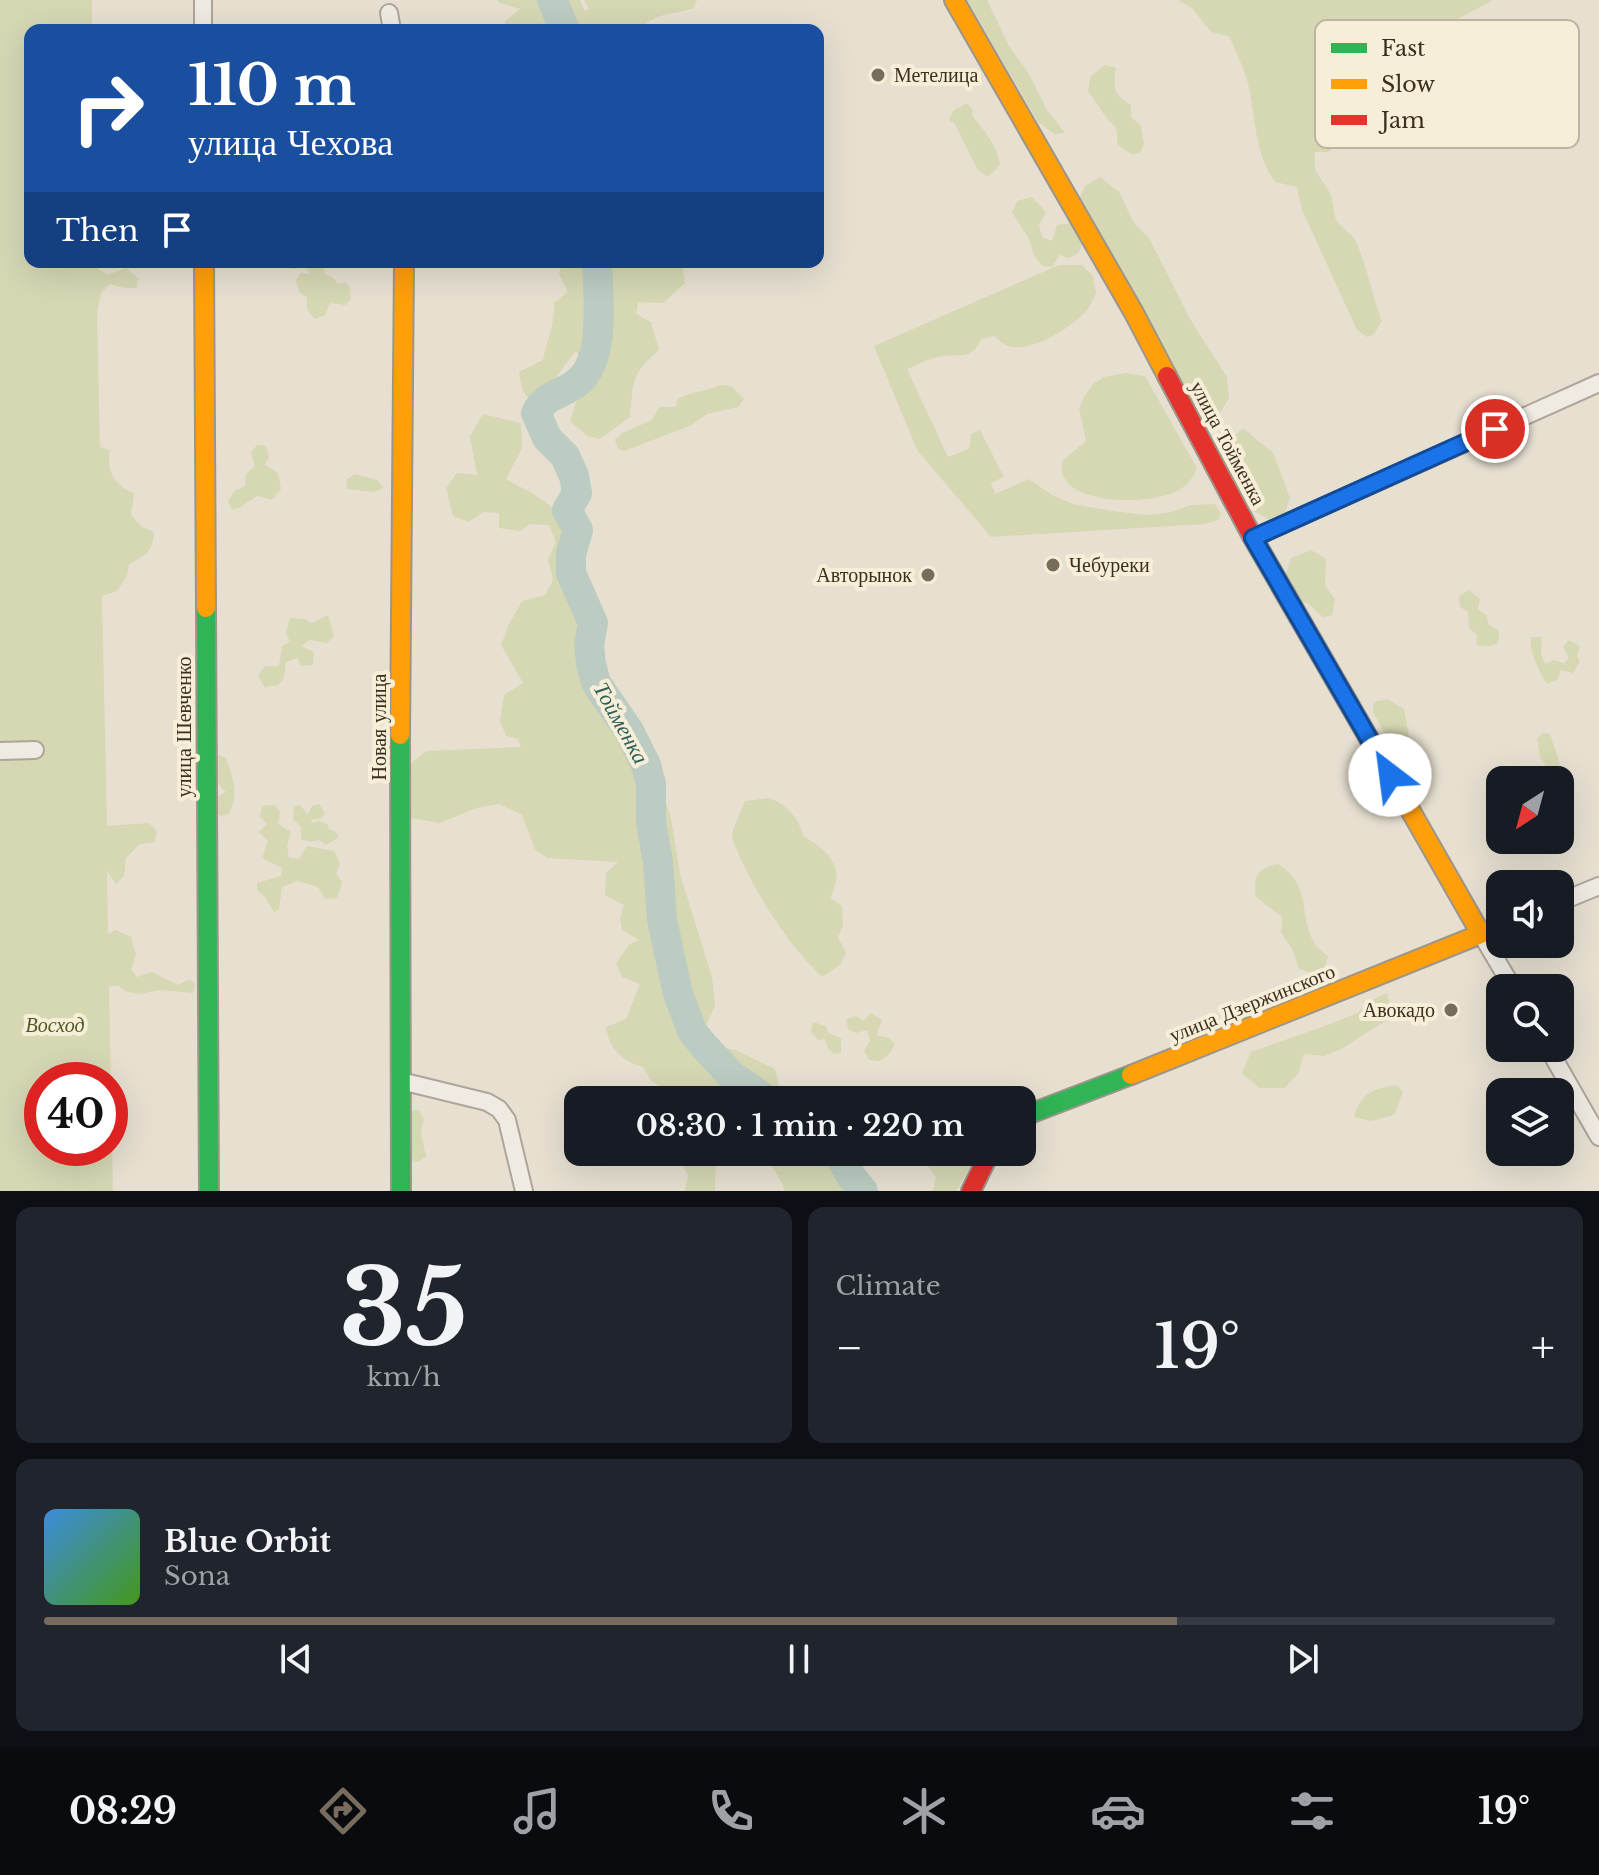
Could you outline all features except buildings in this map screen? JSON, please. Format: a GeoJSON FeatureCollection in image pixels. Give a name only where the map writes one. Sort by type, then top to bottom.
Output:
{"type":"FeatureCollection","features":[{"type":"Feature","properties":{"kind":"street"},"geometry":{"type":"LineString","coordinates":[[203,0],[203,24]]}},
{"type":"Feature","properties":{"kind":"street","name":"улица Тойменка"},"geometry":{"type":"LineString","coordinates":[[954,0],[1134,313],[1253,538],[1505,974]]}},
{"type":"Feature","properties":{"kind":"street"},"geometry":{"type":"LineString","coordinates":[[389,13],[391,24]]}},
{"type":"Feature","properties":{"kind":"street","name":"улица Шевченко"},"geometry":{"type":"LineString","coordinates":[[204,268],[209,1191]]}},
{"type":"Feature","properties":{"kind":"street","name":"Новая улица"},"geometry":{"type":"LineString","coordinates":[[401,1191],[400,598],[404,268]]}},
{"type":"Feature","properties":{"kind":"street"},"geometry":{"type":"LineString","coordinates":[[1253,538],[1599,383]]}},
{"type":"Feature","properties":{"kind":"street"},"geometry":{"type":"LineString","coordinates":[[0,751],[35,750]]}},
{"type":"Feature","properties":{"kind":"street"},"geometry":{"type":"LineString","coordinates":[[1574,896],[1599,886]]}},
{"type":"Feature","properties":{"kind":"street","name":"улица Дзержинского"},"geometry":{"type":"LineString","coordinates":[[1036,1111],[1265,1023],[1486,932]]}},
{"type":"Feature","properties":{"kind":"street"},"geometry":{"type":"LineString","coordinates":[[1556,1062],[1599,1137]]}},
{"type":"Feature","properties":{"kind":"street"},"geometry":{"type":"LineString","coordinates":[[401,1081],[487,1102],[499,1109],[507,1120],[524,1191]]}},
{"type":"Feature","properties":{"kind":"street"},"geometry":{"type":"LineString","coordinates":[[971,1191],[983,1166]]}},
{"type":"Feature","properties":{"kind":"green space","name":"Восход"},"geometry":{"type":"Polygon","coordinates":[[[0,0],[92,0],[92,24],[24,24],[24,268],[98,268],[107,275],[126,268],[138,278],[137,288],[110,284],[101,293],[97,313],[100,447],[110,450],[109,465],[113,476],[134,494],[131,515],[142,527],[154,532],[150,549],[129,564],[127,576],[117,591],[102,596],[107,826],[149,823],[157,831],[155,842],[140,844],[126,858],[124,876],[116,884],[107,871],[108,934],[115,930],[131,937],[136,955],[131,970],[137,977],[152,972],[178,985],[190,979],[195,984],[193,993],[159,990],[140,994],[109,986],[110,1062],[24,1062],[24,1166],[113,1166],[113,1191],[0,1191],[0,0]]]}},
{"type":"Feature","properties":{"kind":"green space"},"geometry":{"type":"Polygon","coordinates":[[[497,0],[580,0],[585,11],[589,9],[584,0],[697,0],[694,8],[658,17],[646,24],[505,24],[520,9],[497,0]]]}},
{"type":"Feature","properties":{"kind":"green space"},"geometry":{"type":"Polygon","coordinates":[[[967,0],[987,0],[1009,46],[1029,74],[1047,110],[1065,133],[1054,134],[1038,122],[967,0]]]}},
{"type":"Feature","properties":{"kind":"green space"},"geometry":{"type":"Polygon","coordinates":[[[1178,0],[1493,0],[1456,20],[1315,20],[1315,148],[1333,148],[1328,152],[1315,152],[1315,167],[1331,196],[1339,224],[1355,240],[1364,263],[1382,321],[1373,335],[1367,337],[1357,330],[1302,210],[1297,187],[1275,182],[1268,171],[1259,147],[1246,78],[1229,36],[1211,32],[1192,8],[1178,0]]]}},
{"type":"Feature","properties":{"kind":"green space"},"geometry":{"type":"Polygon","coordinates":[[[1105,65],[1116,68],[1116,90],[1131,105],[1131,117],[1141,126],[1144,144],[1140,153],[1131,154],[1118,145],[1116,127],[1088,92],[1090,77],[1105,65]]]}},
{"type":"Feature","properties":{"kind":"green space"},"geometry":{"type":"Polygon","coordinates":[[[967,103],[973,110],[972,116],[990,139],[1000,165],[988,177],[977,169],[955,124],[949,120],[954,110],[967,103]]]}},
{"type":"Feature","properties":{"kind":"green space"},"geometry":{"type":"Polygon","coordinates":[[[1100,177],[1119,192],[1134,223],[1149,238],[1190,319],[1227,377],[1229,398],[1218,416],[1203,416],[1184,390],[1077,204],[1085,186],[1100,177]]]}},
{"type":"Feature","properties":{"kind":"green space"},"geometry":{"type":"Polygon","coordinates":[[[1032,197],[1046,212],[1039,225],[1042,237],[1052,241],[1057,225],[1072,223],[1083,236],[1078,253],[1067,258],[1060,254],[1052,267],[1043,266],[1034,256],[1029,238],[1012,213],[1017,201],[1032,197]]]}},
{"type":"Feature","properties":{"kind":"green space"},"geometry":{"type":"Polygon","coordinates":[[[1059,265],[1082,265],[1093,276],[1096,293],[1087,310],[1071,324],[1048,338],[1024,347],[1004,344],[995,336],[981,339],[967,354],[933,358],[907,369],[948,457],[969,449],[971,434],[980,430],[1004,477],[991,483],[995,494],[1029,479],[1052,495],[1073,504],[1146,515],[1171,512],[1191,505],[1215,504],[1221,514],[1218,520],[1204,524],[991,537],[917,450],[874,346],[1059,265]]]}},
{"type":"Feature","properties":{"kind":"green space"},"geometry":{"type":"Polygon","coordinates":[[[306,268],[324,268],[325,275],[331,276],[338,284],[345,282],[350,287],[351,299],[345,305],[330,303],[325,315],[315,319],[307,310],[307,297],[299,292],[296,280],[301,273],[310,274],[306,268]]]}},
{"type":"Feature","properties":{"kind":"green space"},"geometry":{"type":"Polygon","coordinates":[[[560,268],[683,268],[685,283],[663,303],[638,302],[636,314],[651,322],[659,350],[638,372],[630,417],[600,439],[587,436],[570,421],[588,376],[589,365],[582,356],[575,352],[546,391],[530,401],[522,389],[519,372],[543,360],[554,303],[568,292],[559,274],[560,268]]]}},
{"type":"Feature","properties":{"kind":"green space"},"geometry":{"type":"Polygon","coordinates":[[[1126,373],[1145,376],[1197,468],[1187,484],[1171,494],[1139,500],[1103,498],[1074,488],[1063,475],[1062,461],[1086,441],[1079,408],[1084,397],[1093,384],[1104,377],[1126,373]]]}},
{"type":"Feature","properties":{"kind":"green space"},"geometry":{"type":"Polygon","coordinates":[[[720,385],[731,386],[744,399],[738,407],[707,414],[690,426],[624,451],[618,449],[615,440],[622,433],[652,420],[659,407],[675,407],[679,398],[720,385]]]}},
{"type":"Feature","properties":{"kind":"green space"},"geometry":{"type":"Polygon","coordinates":[[[483,414],[521,423],[522,448],[506,479],[543,500],[560,514],[565,523],[578,578],[569,593],[581,611],[587,634],[581,660],[629,763],[644,789],[663,795],[671,818],[680,874],[712,977],[715,1006],[703,1032],[705,1040],[712,1046],[736,1050],[775,1069],[779,1086],[659,1086],[651,1081],[643,1067],[623,1058],[613,1048],[606,1027],[626,1019],[640,984],[622,977],[616,963],[630,944],[639,940],[622,930],[620,918],[624,905],[605,895],[606,873],[618,862],[548,858],[535,850],[522,815],[499,804],[477,808],[439,823],[411,818],[409,765],[426,751],[521,747],[518,739],[506,736],[500,721],[504,695],[523,683],[501,645],[522,601],[545,595],[553,580],[548,559],[556,542],[549,525],[530,524],[520,531],[499,528],[499,513],[483,512],[469,522],[453,516],[446,488],[457,473],[477,475],[470,436],[483,414]]]}},
{"type":"Feature","properties":{"kind":"green space"},"geometry":{"type":"Polygon","coordinates":[[[1243,428],[1273,453],[1290,498],[1284,515],[1268,519],[1252,510],[1223,456],[1226,444],[1243,428]]]}},
{"type":"Feature","properties":{"kind":"green space"},"geometry":{"type":"Polygon","coordinates":[[[257,445],[266,446],[269,457],[265,465],[278,473],[281,489],[272,500],[257,496],[232,510],[228,501],[234,491],[245,486],[246,474],[255,466],[251,452],[257,445]]]}},
{"type":"Feature","properties":{"kind":"green space"},"geometry":{"type":"Polygon","coordinates":[[[355,474],[377,480],[384,488],[373,492],[346,489],[347,479],[355,474]]]}},
{"type":"Feature","properties":{"kind":"green space"},"geometry":{"type":"Polygon","coordinates":[[[1311,550],[1326,559],[1325,586],[1335,599],[1332,616],[1323,617],[1301,601],[1286,574],[1291,558],[1311,550]]]}},
{"type":"Feature","properties":{"kind":"green space"},"geometry":{"type":"Polygon","coordinates":[[[1469,590],[1480,599],[1478,609],[1486,615],[1489,625],[1499,631],[1498,643],[1490,646],[1476,644],[1477,635],[1469,628],[1468,612],[1460,607],[1459,596],[1469,590]]]}},
{"type":"Feature","properties":{"kind":"green space"},"geometry":{"type":"Polygon","coordinates":[[[328,615],[334,636],[327,643],[310,640],[301,646],[314,652],[313,665],[301,666],[297,658],[286,662],[284,678],[278,685],[264,687],[258,675],[265,666],[279,666],[282,646],[290,642],[286,633],[290,618],[305,619],[311,623],[328,615]]]}},
{"type":"Feature","properties":{"kind":"green space"},"geometry":{"type":"Polygon","coordinates":[[[1531,637],[1542,637],[1541,653],[1545,664],[1554,660],[1564,663],[1569,658],[1563,647],[1569,640],[1580,646],[1577,656],[1580,661],[1573,673],[1561,670],[1557,680],[1547,684],[1533,655],[1531,637]]]}},
{"type":"Feature","properties":{"kind":"green space"},"geometry":{"type":"Polygon","coordinates":[[[1387,699],[1404,709],[1410,742],[1407,752],[1394,749],[1373,712],[1374,702],[1387,699]]]}},
{"type":"Feature","properties":{"kind":"green space"},"geometry":{"type":"Polygon","coordinates":[[[1543,733],[1550,734],[1561,766],[1544,766],[1537,738],[1543,733]]]}},
{"type":"Feature","properties":{"kind":"green space"},"geometry":{"type":"Polygon","coordinates":[[[218,755],[225,757],[234,792],[229,814],[220,816],[214,807],[215,798],[226,792],[217,780],[218,755]]]}},
{"type":"Feature","properties":{"kind":"green space"},"geometry":{"type":"Polygon","coordinates":[[[769,798],[791,813],[803,836],[828,854],[836,869],[835,887],[830,898],[842,906],[843,925],[838,937],[846,953],[840,965],[822,977],[770,912],[732,838],[745,801],[769,798]]]}},
{"type":"Feature","properties":{"kind":"green space"},"geometry":{"type":"Polygon","coordinates":[[[319,804],[325,813],[320,819],[312,819],[311,823],[319,821],[327,824],[339,837],[326,845],[319,840],[310,842],[301,839],[301,827],[293,819],[294,806],[300,805],[308,815],[312,806],[319,804]]]}},
{"type":"Feature","properties":{"kind":"green space"},"geometry":{"type":"Polygon","coordinates":[[[274,805],[280,811],[278,824],[291,832],[287,845],[289,858],[299,859],[307,846],[334,851],[340,864],[336,874],[342,882],[337,898],[325,899],[318,887],[298,881],[282,887],[279,910],[274,912],[257,890],[257,883],[281,876],[282,868],[262,858],[268,841],[259,832],[267,824],[260,817],[262,806],[274,805]]]}},
{"type":"Feature","properties":{"kind":"green space"},"geometry":{"type":"Polygon","coordinates":[[[1278,864],[1298,885],[1310,935],[1328,956],[1324,970],[1312,973],[1299,969],[1292,948],[1281,933],[1282,917],[1256,897],[1258,874],[1278,864]]]}},
{"type":"Feature","properties":{"kind":"green space"},"geometry":{"type":"Polygon","coordinates":[[[1387,993],[1393,1016],[1343,1048],[1324,1056],[1304,1054],[1299,1072],[1285,1088],[1259,1088],[1242,1073],[1251,1052],[1357,1013],[1368,1002],[1387,993]]]}},
{"type":"Feature","properties":{"kind":"green space"},"geometry":{"type":"Polygon","coordinates":[[[871,1013],[882,1020],[876,1035],[889,1038],[895,1044],[880,1061],[869,1060],[864,1051],[870,1041],[867,1030],[856,1033],[848,1029],[846,1019],[856,1016],[864,1021],[871,1013]]]}},
{"type":"Feature","properties":{"kind":"green space"},"geometry":{"type":"Polygon","coordinates":[[[813,1022],[826,1026],[828,1033],[841,1038],[841,1053],[835,1054],[828,1049],[825,1039],[818,1040],[811,1032],[813,1022]]]}},
{"type":"Feature","properties":{"kind":"green space"},"geometry":{"type":"Polygon","coordinates":[[[1397,1085],[1403,1092],[1394,1115],[1371,1121],[1354,1117],[1360,1102],[1369,1093],[1397,1085]]]}},
{"type":"Feature","properties":{"kind":"green space"},"geometry":{"type":"Polygon","coordinates":[[[410,1110],[419,1110],[424,1119],[421,1133],[426,1157],[418,1162],[407,1158],[410,1110]]]}},
{"type":"Feature","properties":{"kind":"green space"},"geometry":{"type":"Polygon","coordinates":[[[683,1166],[716,1166],[715,1191],[685,1191],[688,1175],[683,1166]]]}},
{"type":"Feature","properties":{"kind":"green space"},"geometry":{"type":"Polygon","coordinates":[[[843,1166],[862,1191],[785,1191],[772,1167],[843,1166]]]}},
{"type":"Feature","properties":{"kind":"green space"},"geometry":{"type":"Polygon","coordinates":[[[928,1166],[971,1166],[956,1191],[933,1191],[936,1177],[928,1166]]]}},
{"type":"Feature","properties":{"kind":"waterway","name":"Тойменка"},"geometry":{"type":"LineString","coordinates":[[552,0],[562,24]]}},
{"type":"Feature","properties":{"kind":"waterway","name":"Тойменка"},"geometry":{"type":"LineString","coordinates":[[597,268],[597,342],[588,370],[573,386],[545,401],[536,413],[547,438],[565,456],[574,476],[577,493],[567,510],[578,530],[571,554],[571,573],[593,623],[589,645],[596,683],[629,731],[646,765],[651,784],[651,823],[658,862],[662,920],[678,994],[692,1031],[731,1075],[747,1086]]}},
{"type":"Feature","properties":{"kind":"waterway","name":"Тойменка"},"geometry":{"type":"LineString","coordinates":[[846,1166],[863,1191]]}},
{"type":"Feature","properties":{"kind":"traffic: fast"},"geometry":{"type":"LineString","coordinates":[[206,608],[209,1191]]}},
{"type":"Feature","properties":{"kind":"traffic: fast"},"geometry":{"type":"LineString","coordinates":[[400,735],[401,1191]]}},
{"type":"Feature","properties":{"kind":"traffic: fast"},"geometry":{"type":"LineString","coordinates":[[1036,1111],[1131,1075]]}},
{"type":"Feature","properties":{"kind":"traffic: slow"},"geometry":{"type":"LineString","coordinates":[[954,0],[1167,376]]}},
{"type":"Feature","properties":{"kind":"traffic: slow"},"geometry":{"type":"LineString","coordinates":[[204,268],[206,608]]}},
{"type":"Feature","properties":{"kind":"traffic: slow"},"geometry":{"type":"LineString","coordinates":[[400,735],[404,268]]}},
{"type":"Feature","properties":{"kind":"traffic: slow"},"geometry":{"type":"LineString","coordinates":[[1131,1075],[1481,934],[1401,794]]}},
{"type":"Feature","properties":{"kind":"traffic: jam"},"geometry":{"type":"LineString","coordinates":[[1167,376],[1253,538],[1401,794]]}},
{"type":"Feature","properties":{"kind":"traffic: jam"},"geometry":{"type":"LineString","coordinates":[[971,1191],[983,1166]]}},
{"type":"Feature","properties":{"kind":"place","name":"Метелица"},"geometry":{"type":"Point","coordinates":[878,75]}},
{"type":"Feature","properties":{"kind":"place","name":"Чебуреки"},"geometry":{"type":"Point","coordinates":[1053,565]}},
{"type":"Feature","properties":{"kind":"place","name":"Авторынок"},"geometry":{"type":"Point","coordinates":[928,575]}},
{"type":"Feature","properties":{"kind":"place","name":"Авокадо"},"geometry":{"type":"Point","coordinates":[1451,1010]}},
{"type":"Feature","properties":{"kind":"route"},"geometry":{"type":"LineString","coordinates":[[1390,775],[1253,538],[1495,429]]}}]}
